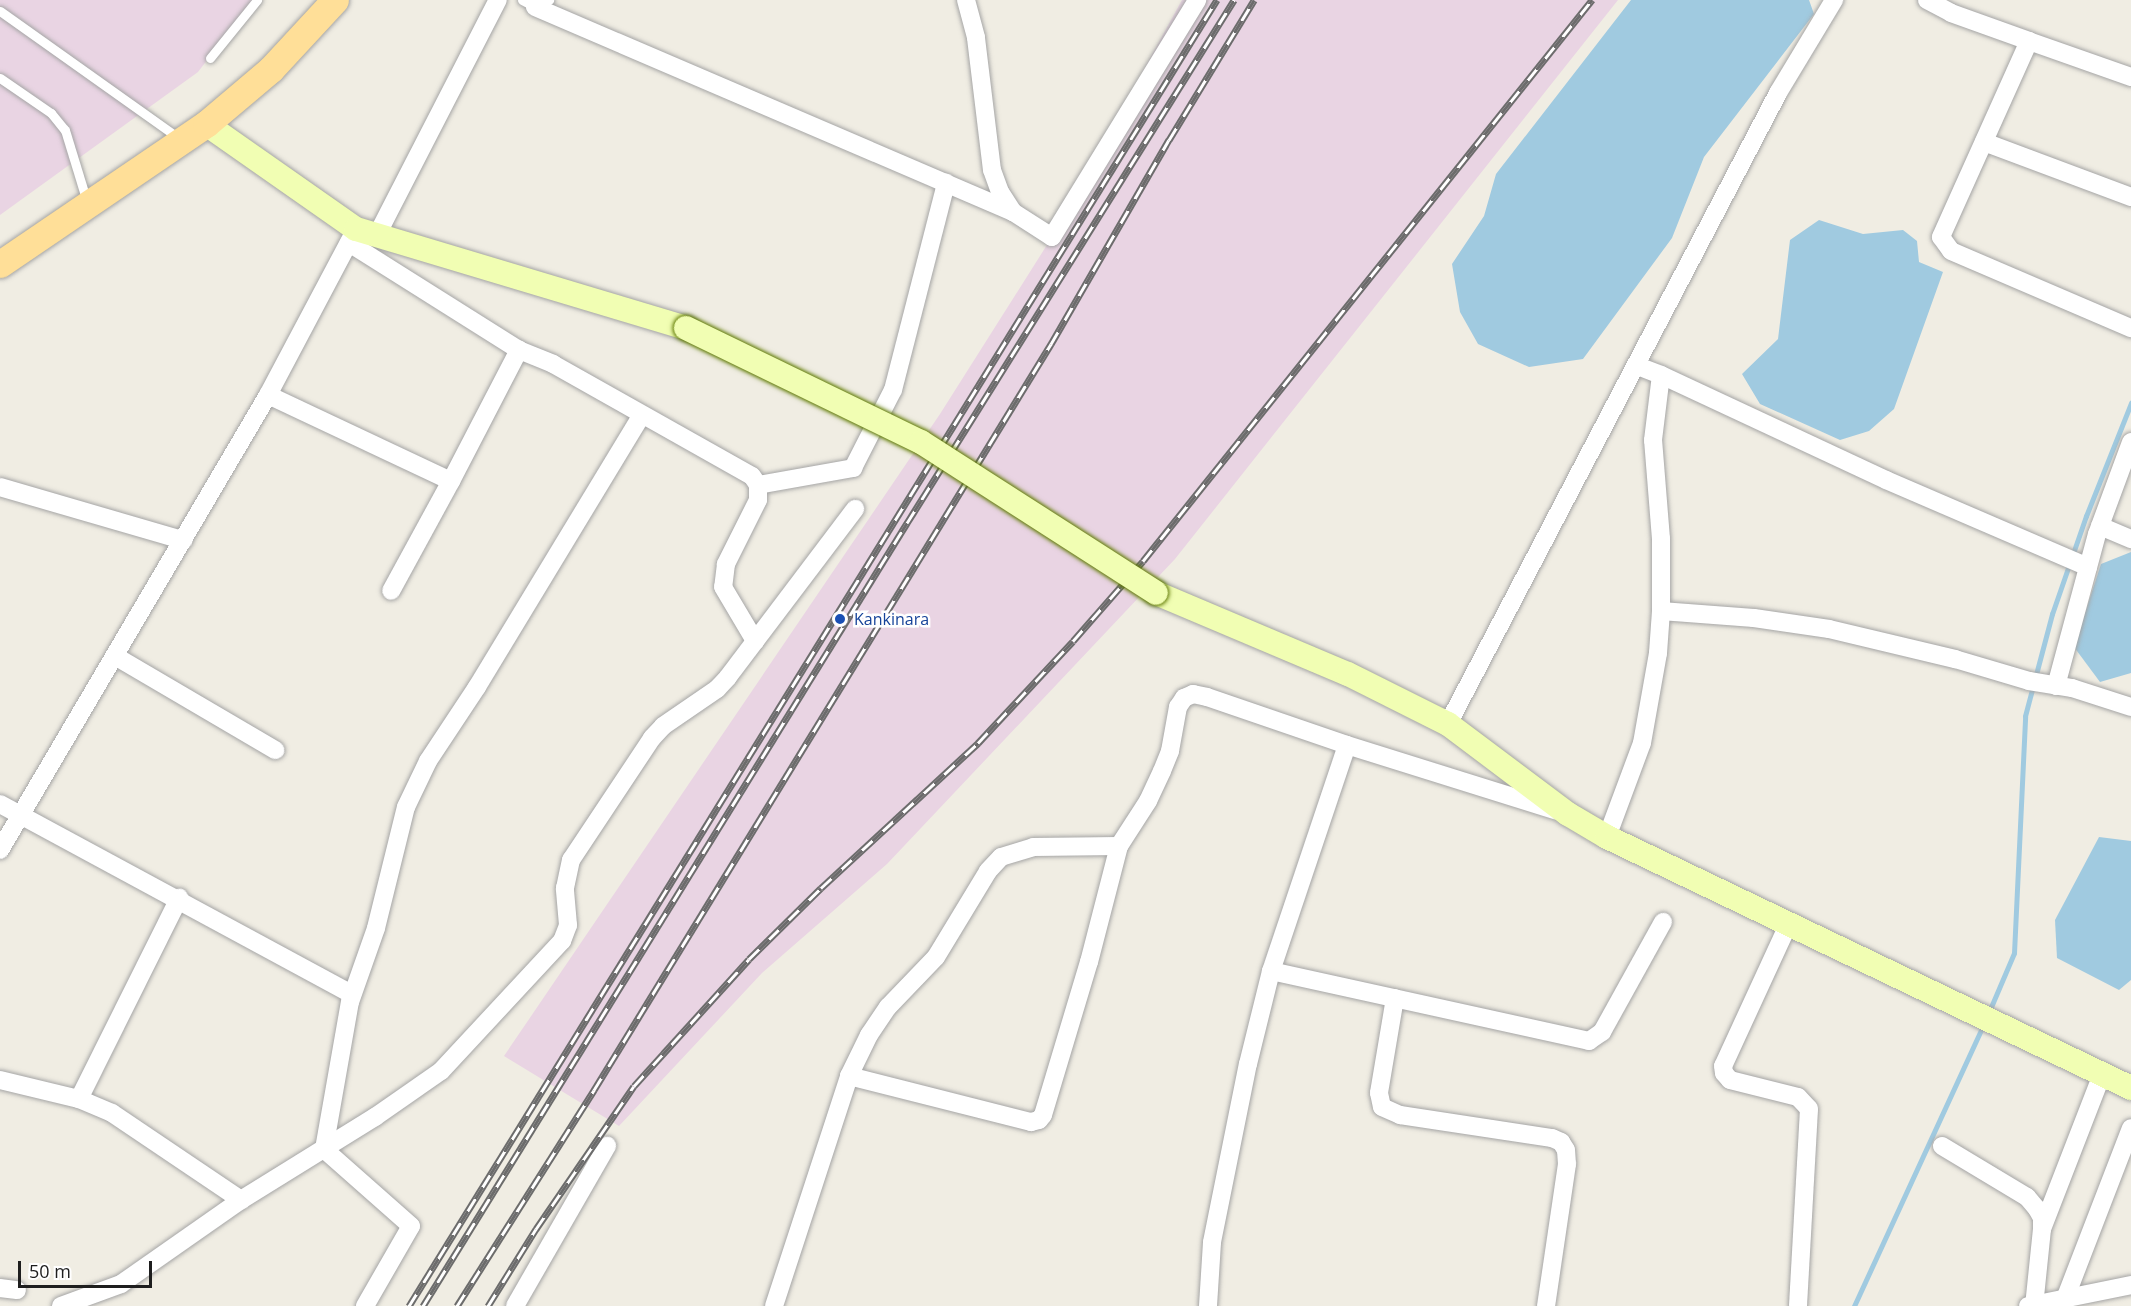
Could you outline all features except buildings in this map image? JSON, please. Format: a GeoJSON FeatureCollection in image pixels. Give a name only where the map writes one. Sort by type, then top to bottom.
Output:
{"type":"FeatureCollection","features":[{"type":"Feature","properties":{"kind":"main road"},"geometry":{"type":"LineString","coordinates":[[0,264],[206,124],[271,69],[335,0]]}},
{"type":"Feature","properties":{"kind":"main road"},"geometry":{"type":"LineString","coordinates":[[206,124],[361,236],[686,328],[921,442],[1156,593],[1347,674],[1448,724],[1568,814],[1607,837],[2131,1088]]}},
{"type":"Feature","properties":{"kind":"street"},"geometry":{"type":"LineString","coordinates":[[0,850],[498,0]]}},
{"type":"Feature","properties":{"kind":"street"},"geometry":{"type":"LineString","coordinates":[[966,0],[976,38],[992,170],[1000,192],[1013,212]]}},
{"type":"Feature","properties":{"kind":"street"},"geometry":{"type":"LineString","coordinates":[[535,2],[1013,212],[1052,237],[1197,0]]}},
{"type":"Feature","properties":{"kind":"street"},"geometry":{"type":"LineString","coordinates":[[1448,724],[1778,93],[1834,0]]}},
{"type":"Feature","properties":{"kind":"street"},"geometry":{"type":"LineString","coordinates":[[1927,0],[1951,13],[2131,77]]}},
{"type":"Feature","properties":{"kind":"street"},"geometry":{"type":"LineString","coordinates":[[2029,41],[1943,227],[1941,237],[1951,251],[2131,328]]}},
{"type":"Feature","properties":{"kind":"street"},"geometry":{"type":"LineString","coordinates":[[1984,142],[2131,197]]}},
{"type":"Feature","properties":{"kind":"street"},"geometry":{"type":"LineString","coordinates":[[758,485],[853,468],[893,390],[946,183]]}},
{"type":"Feature","properties":{"kind":"street"},"geometry":{"type":"LineString","coordinates":[[361,236],[519,350],[553,364],[752,476],[758,485],[758,500],[726,564],[723,587],[755,641]]}},
{"type":"Feature","properties":{"kind":"street"},"geometry":{"type":"LineString","coordinates":[[391,591],[519,350]]}},
{"type":"Feature","properties":{"kind":"street"},"geometry":{"type":"LineString","coordinates":[[1637,366],[1661,375],[1886,480],[2084,565]]}},
{"type":"Feature","properties":{"kind":"street"},"geometry":{"type":"LineString","coordinates":[[1607,837],[1642,743],[1658,653],[1661,611],[1661,539],[1653,440],[1661,375]]}},
{"type":"Feature","properties":{"kind":"street"},"geometry":{"type":"LineString","coordinates":[[268,395],[451,481]]}},
{"type":"Feature","properties":{"kind":"street"},"geometry":{"type":"LineString","coordinates":[[324,1149],[352,993],[376,928],[406,807],[416,782],[477,687],[642,415]]}},
{"type":"Feature","properties":{"kind":"street"},"geometry":{"type":"LineString","coordinates":[[2043,684],[2084,565],[2131,442]]}},
{"type":"Feature","properties":{"kind":"street"},"geometry":{"type":"LineString","coordinates":[[0,487],[183,540]]}},
{"type":"Feature","properties":{"kind":"street"},"geometry":{"type":"LineString","coordinates":[[61,1306],[121,1284],[241,1200],[403,1099],[441,1071],[562,942],[568,925],[566,875],[579,846],[652,738],[663,726],[717,689],[855,510]]}},
{"type":"Feature","properties":{"kind":"street"},"geometry":{"type":"LineString","coordinates":[[2100,526],[2131,539]]}},
{"type":"Feature","properties":{"kind":"street"},"geometry":{"type":"LineString","coordinates":[[1661,611],[1754,618],[1828,629],[1955,659],[2131,707]]}},
{"type":"Feature","properties":{"kind":"street"},"geometry":{"type":"LineString","coordinates":[[115,656],[275,750]]}},
{"type":"Feature","properties":{"kind":"street"},"geometry":{"type":"LineString","coordinates":[[849,1076],[1031,1122],[1039,1120],[1043,1115],[1089,962],[1119,846],[1148,801],[1162,771],[1170,751],[1178,707],[1184,698],[1193,694],[1568,814]]}},
{"type":"Feature","properties":{"kind":"street"},"geometry":{"type":"LineString","coordinates":[[1208,1306],[1217,1217],[1248,1064],[1271,971],[1347,745]]}},
{"type":"Feature","properties":{"kind":"street"},"geometry":{"type":"LineString","coordinates":[[0,804],[179,898],[352,993]]}},
{"type":"Feature","properties":{"kind":"street"},"geometry":{"type":"LineString","coordinates":[[774,1306],[849,1076],[869,1035],[888,1007],[936,957],[988,871],[1001,857],[1033,847],[1119,846]]}},
{"type":"Feature","properties":{"kind":"street"},"geometry":{"type":"LineString","coordinates":[[79,1099],[179,898]]}},
{"type":"Feature","properties":{"kind":"street"},"geometry":{"type":"LineString","coordinates":[[1271,971],[1589,1041],[1602,1032],[1663,922]]}},
{"type":"Feature","properties":{"kind":"street"},"geometry":{"type":"LineString","coordinates":[[1788,925],[1723,1066],[1724,1074],[1730,1080],[1798,1097],[1809,1109],[1798,1306]]}},
{"type":"Feature","properties":{"kind":"street"},"geometry":{"type":"LineString","coordinates":[[1395,998],[1379,1093],[1382,1107],[1400,1115],[1552,1138],[1561,1142],[1566,1150],[1567,1164],[1546,1306]]}},
{"type":"Feature","properties":{"kind":"street"},"geometry":{"type":"LineString","coordinates":[[2042,1229],[2102,1074]]}},
{"type":"Feature","properties":{"kind":"street"},"geometry":{"type":"LineString","coordinates":[[0,1080],[79,1099],[112,1113],[241,1200]]}},
{"type":"Feature","properties":{"kind":"street"},"geometry":{"type":"LineString","coordinates":[[2066,1299],[2131,1128]]}},
{"type":"Feature","properties":{"kind":"street"},"geometry":{"type":"LineString","coordinates":[[515,1306],[607,1146]]}},
{"type":"Feature","properties":{"kind":"street"},"geometry":{"type":"LineString","coordinates":[[1942,1146],[2027,1197],[2042,1218],[2032,1306],[2131,1285]]}},
{"type":"Feature","properties":{"kind":"street"},"geometry":{"type":"LineString","coordinates":[[324,1149],[411,1226],[365,1306]]}},
{"type":"Feature","properties":{"kind":"lane"},"geometry":{"type":"LineString","coordinates":[[210,58],[257,0]]}},
{"type":"Feature","properties":{"kind":"lane"},"geometry":{"type":"LineString","coordinates":[[0,11],[183,141]]}},
{"type":"Feature","properties":{"kind":"lane"},"geometry":{"type":"LineString","coordinates":[[0,78],[51,113],[65,130],[73,148],[88,205]]}},
{"type":"Feature","properties":{"kind":"shaded area"},"geometry":{"type":"Polygon","coordinates":[[[0,0],[253,0],[198,72],[0,215],[0,0]]]}},
{"type":"Feature","properties":{"kind":"shaded area"},"geometry":{"type":"Polygon","coordinates":[[[1182,0],[1618,0],[1175,559],[887,864],[762,973],[619,1126],[504,1056],[940,414],[1052,237],[1182,0]]]}},
{"type":"Feature","properties":{"kind":"water"},"geometry":{"type":"Polygon","coordinates":[[[1631,0],[1809,0],[1814,14],[1704,157],[1672,238],[1583,359],[1529,367],[1478,344],[1460,312],[1452,264],[1484,216],[1496,174],[1631,0]]]}},
{"type":"Feature","properties":{"kind":"water"},"geometry":{"type":"Polygon","coordinates":[[[1819,220],[1863,234],[1903,230],[1917,241],[1919,262],[1943,272],[1894,409],[1869,431],[1840,440],[1760,404],[1742,374],[1778,339],[1790,240],[1819,220]]]}},
{"type":"Feature","properties":{"kind":"water"},"geometry":{"type":"Polygon","coordinates":[[[2131,552],[2131,673],[2100,682],[2074,647],[2101,564],[2131,552]]]}},
{"type":"Feature","properties":{"kind":"water"},"geometry":{"type":"Polygon","coordinates":[[[2099,837],[2131,841],[2131,980],[2119,990],[2057,958],[2055,920],[2099,837]]]}},
{"type":"Feature","properties":{"kind":"waterway"},"geometry":{"type":"LineString","coordinates":[[1988,1014],[2014,953],[2025,716],[2052,614],[2086,516],[2131,403]]}},
{"type":"Feature","properties":{"kind":"waterway"},"geometry":{"type":"LineString","coordinates":[[1854,1306],[1983,1025]]}},
{"type":"Feature","properties":{"kind":"railway"},"geometry":{"type":"LineString","coordinates":[[409,1306],[1217,0]]}},
{"type":"Feature","properties":{"kind":"railway"},"geometry":{"type":"LineString","coordinates":[[423,1306],[907,523],[1234,0]]}},
{"type":"Feature","properties":{"kind":"railway"},"geometry":{"type":"LineString","coordinates":[[457,1306],[594,1090],[1051,344],[1169,140],[1254,0]]}},
{"type":"Feature","properties":{"kind":"railway"},"geometry":{"type":"LineString","coordinates":[[488,1306],[536,1229],[634,1086],[749,959],[821,888],[978,743],[1073,641],[1143,561],[1592,0]]}},
{"type":"Feature","properties":{"kind":"place","name":"Kankinara"},"geometry":{"type":"Point","coordinates":[840,619]}}]}
